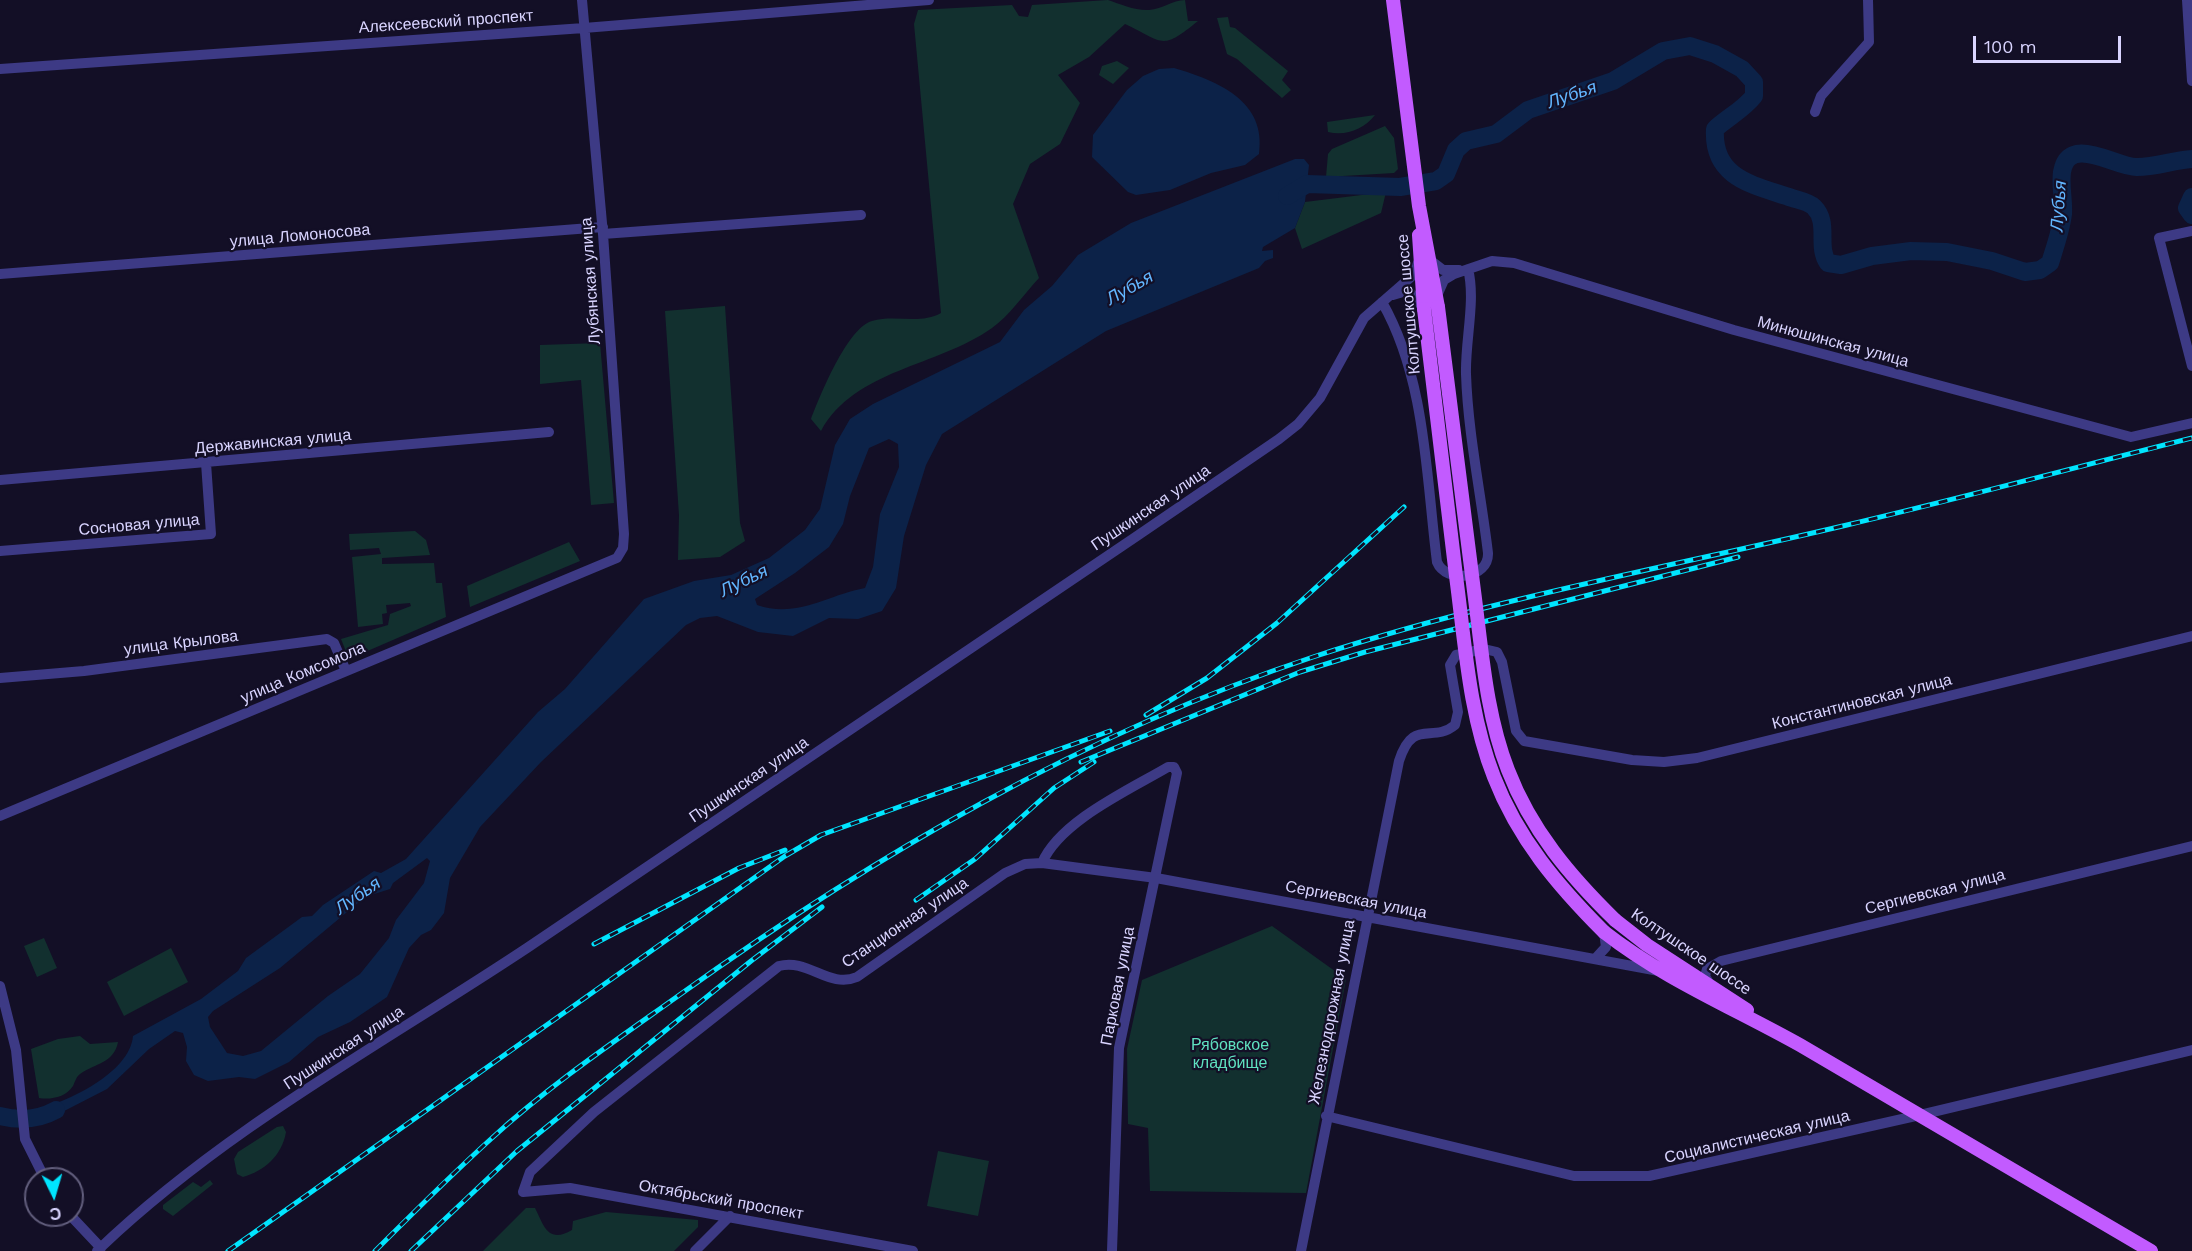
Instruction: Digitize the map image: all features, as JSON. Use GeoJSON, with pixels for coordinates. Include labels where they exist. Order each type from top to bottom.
{"type":"FeatureCollection","features":[{"type":"Feature","properties":{"kind":"main road","name":"Колтушское шоссе"},"geometry":{"type":"LineString","coordinates":[[1393,0],[1425,261],[1424,309],[1465,647],[1484,749],[1494,778],[1517,826],[1539,860],[1564,892],[1604,932],[1638,958],[1749,1020],[1773,1030],[2151,1251]]}},
{"type":"Feature","properties":{"kind":"main road","name":"Колтушское шоссе"},"geometry":{"type":"LineString","coordinates":[[1425,261],[1437,303],[1482,645],[1499,744],[1509,771],[1532,820],[1552,852],[1576,882],[1615,920],[1754,1014],[1773,1030]]}},
{"type":"Feature","properties":{"kind":"street","name":"Лубянская улица"},"geometry":{"type":"LineString","coordinates":[[582,0],[603,230],[624,534],[623,548],[617,558]]}},
{"type":"Feature","properties":{"kind":"street","name":"Алексеевский проспект"},"geometry":{"type":"LineString","coordinates":[[0,69],[584,28],[929,0]]}},
{"type":"Feature","properties":{"kind":"street"},"geometry":{"type":"LineString","coordinates":[[1815,112],[1821,96],[1870,47],[1868,0]]}},
{"type":"Feature","properties":{"kind":"street"},"geometry":{"type":"LineString","coordinates":[[2187,0],[2192,81]]}},
{"type":"Feature","properties":{"kind":"street","name":"улица Ломоносова"},"geometry":{"type":"LineString","coordinates":[[0,274],[603,230],[861,215]]}},
{"type":"Feature","properties":{"kind":"street"},"geometry":{"type":"LineString","coordinates":[[2192,231],[2159,238],[2192,366]]}},
{"type":"Feature","properties":{"kind":"street","name":"Минюшинская улица"},"geometry":{"type":"LineString","coordinates":[[1425,261],[1443,270],[1468,269]]}},
{"type":"Feature","properties":{"kind":"street","name":"Пушкинская улица"},"geometry":{"type":"LineString","coordinates":[[99,1250],[175,1182],[262,1120],[526,948],[1279,439],[1298,423],[1320,398],[1359,326],[1425,261]]}},
{"type":"Feature","properties":{"kind":"street","name":"Минюшинская улица"},"geometry":{"type":"LineString","coordinates":[[1437,303],[1444,280],[1492,261],[1514,263],[1734,330],[2131,437],[2192,423]]}},
{"type":"Feature","properties":{"kind":"street"},"geometry":{"type":"LineString","coordinates":[[1424,309],[1412,294],[1394,294],[1382,302],[1402,345],[1415,393],[1439,568],[1448,575],[1478,572],[1487,565],[1488,554],[1466,378],[1471,286],[1468,269]]}},
{"type":"Feature","properties":{"kind":"street","name":"Державинская улица"},"geometry":{"type":"LineString","coordinates":[[0,480],[549,432]]}},
{"type":"Feature","properties":{"kind":"street","name":"Сосновая улица"},"geometry":{"type":"LineString","coordinates":[[0,551],[211,534],[206,463]]}},
{"type":"Feature","properties":{"kind":"street","name":"улица Комсомола"},"geometry":{"type":"LineString","coordinates":[[0,816],[617,558]]}},
{"type":"Feature","properties":{"kind":"street","name":"Константиновская улица"},"geometry":{"type":"LineString","coordinates":[[1536,745],[1632,760],[1664,762],[1697,758],[2192,636]]}},
{"type":"Feature","properties":{"kind":"street","name":"улица Крылова"},"geometry":{"type":"LineString","coordinates":[[0,678],[84,671],[327,639],[334,644],[346,671]]}},
{"type":"Feature","properties":{"kind":"street","name":"Железнодорожная улица"},"geometry":{"type":"LineString","coordinates":[[1300,1251],[1366,916],[1404,747],[1414,736],[1450,729],[1457,718],[1451,673],[1452,659],[1464,652],[1492,650],[1501,657],[1516,731],[1524,741],[1536,745]]}},
{"type":"Feature","properties":{"kind":"street","name":"Парковая улица"},"geometry":{"type":"LineString","coordinates":[[1042,863],[1049,846],[1098,808],[1167,767],[1174,767],[1177,773],[1119,1048],[1112,1251]]}},
{"type":"Feature","properties":{"kind":"street","name":"Сергиевская улица"},"geometry":{"type":"LineString","coordinates":[[1711,987],[1707,982],[1707,969],[1721,961],[2192,846]]}},
{"type":"Feature","properties":{"kind":"street","name":"Сергиевская улица"},"geometry":{"type":"LineString","coordinates":[[1042,863],[1156,879],[1663,972]]}},
{"type":"Feature","properties":{"kind":"street","name":"Станционная улица"},"geometry":{"type":"LineString","coordinates":[[523,1192],[530,1172],[594,1112],[779,966],[789,963],[800,965],[838,981],[848,981],[857,977],[1005,873],[1025,864],[1042,863]]}},
{"type":"Feature","properties":{"kind":"street"},"geometry":{"type":"LineString","coordinates":[[1595,959],[1605,947],[1604,932]]}},
{"type":"Feature","properties":{"kind":"street"},"geometry":{"type":"LineString","coordinates":[[0,986],[16,1050],[23,1130],[31,1156],[38,1167]]}},
{"type":"Feature","properties":{"kind":"street","name":"Социалистическая улица"},"geometry":{"type":"LineString","coordinates":[[1326,1116],[1574,1176],[1649,1176],[1920,1115],[2192,1050]]}},
{"type":"Feature","properties":{"kind":"street","name":"Октябрьский проспект"},"geometry":{"type":"LineString","coordinates":[[523,1192],[570,1188],[730,1216],[876,1247],[914,1251]]}},
{"type":"Feature","properties":{"kind":"street"},"geometry":{"type":"LineString","coordinates":[[695,1251],[730,1216]]}},
{"type":"Feature","properties":{"kind":"street"},"geometry":{"type":"LineString","coordinates":[[80,1227],[99,1250]]}},
{"type":"Feature","properties":{"kind":"green space"},"geometry":{"type":"Polygon","coordinates":[[[1108,0],[1144,10],[1185,0],[1188,21],[1198,21],[1177,37],[1163,41],[1125,24],[1089,57],[1058,75],[1080,103],[1060,144],[1030,164],[1013,204],[1039,278],[992,328],[947,352],[876,381],[854,394],[836,410],[821,431],[811,419],[844,349],[863,326],[881,319],[916,319],[933,317],[941,313],[914,24],[918,10],[1012,5],[1019,16],[1028,17],[1032,5],[1108,0]]]}},
{"type":"Feature","properties":{"kind":"green space"},"geometry":{"type":"Polygon","coordinates":[[[1228,17],[1230,27],[1235,28],[1288,71],[1282,80],[1291,90],[1282,98],[1237,59],[1227,54],[1217,18],[1228,17]]]}},
{"type":"Feature","properties":{"kind":"green space"},"geometry":{"type":"Polygon","coordinates":[[[1117,61],[1129,68],[1113,84],[1099,75],[1102,66],[1117,61]]]}},
{"type":"Feature","properties":{"kind":"green space"},"geometry":{"type":"Polygon","coordinates":[[[1375,115],[1365,125],[1354,131],[1328,132],[1327,122],[1375,115]]]}},
{"type":"Feature","properties":{"kind":"green space"},"geometry":{"type":"Polygon","coordinates":[[[1385,126],[1394,138],[1398,169],[1394,173],[1326,177],[1328,154],[1332,149],[1385,126]]]}},
{"type":"Feature","properties":{"kind":"green space"},"geometry":{"type":"Polygon","coordinates":[[[1386,192],[1381,213],[1302,249],[1295,228],[1305,202],[1386,192]]]}},
{"type":"Feature","properties":{"kind":"green space"},"geometry":{"type":"Polygon","coordinates":[[[725,306],[740,523],[745,541],[720,557],[678,560],[679,515],[665,311],[725,306]]]}},
{"type":"Feature","properties":{"kind":"green space"},"geometry":{"type":"Polygon","coordinates":[[[600,343],[614,503],[591,505],[581,380],[540,384],[540,345],[600,343]]]}},
{"type":"Feature","properties":{"kind":"green space"},"geometry":{"type":"Polygon","coordinates":[[[415,531],[426,540],[430,555],[382,558],[382,564],[434,563],[436,583],[442,583],[446,617],[349,659],[341,639],[388,625],[390,614],[411,606],[410,603],[386,605],[387,613],[382,614],[383,624],[358,627],[352,557],[381,554],[379,548],[350,550],[349,534],[415,531]]]}},
{"type":"Feature","properties":{"kind":"green space"},"geometry":{"type":"Polygon","coordinates":[[[569,542],[580,561],[470,607],[467,586],[569,542]]]}},
{"type":"Feature","properties":{"kind":"green space","name":"Рябовское кладбище"},"geometry":{"type":"Polygon","coordinates":[[[1272,926],[1346,979],[1306,1193],[1150,1191],[1148,1128],[1128,1124],[1127,1049],[1142,980],[1272,926]]]}},
{"type":"Feature","properties":{"kind":"green space"},"geometry":{"type":"Polygon","coordinates":[[[44,938],[57,968],[37,977],[24,946],[44,938]]]}},
{"type":"Feature","properties":{"kind":"green space"},"geometry":{"type":"Polygon","coordinates":[[[171,948],[188,982],[124,1016],[107,982],[171,948]]]}},
{"type":"Feature","properties":{"kind":"green space"},"geometry":{"type":"Polygon","coordinates":[[[80,1036],[90,1044],[118,1042],[113,1054],[104,1062],[80,1074],[66,1093],[48,1099],[39,1098],[31,1049],[58,1039],[80,1036]]]}},
{"type":"Feature","properties":{"kind":"green space"},"geometry":{"type":"Polygon","coordinates":[[[283,1126],[286,1132],[284,1141],[271,1161],[251,1174],[243,1177],[237,1174],[234,1159],[238,1152],[277,1127],[283,1126]]]}},
{"type":"Feature","properties":{"kind":"green space"},"geometry":{"type":"Polygon","coordinates":[[[938,1151],[989,1161],[978,1216],[927,1206],[938,1151]]]}},
{"type":"Feature","properties":{"kind":"green space"},"geometry":{"type":"Polygon","coordinates":[[[210,1180],[213,1184],[173,1216],[163,1209],[163,1205],[193,1182],[201,1187],[210,1180]]]}},
{"type":"Feature","properties":{"kind":"green space"},"geometry":{"type":"Polygon","coordinates":[[[526,1208],[535,1208],[547,1230],[557,1235],[572,1230],[573,1221],[606,1212],[698,1220],[698,1227],[674,1251],[483,1251],[526,1208]]]}},
{"type":"Feature","properties":{"kind":"water"},"geometry":{"type":"Polygon","coordinates":[[[1174,68],[1207,79],[1222,87],[1247,107],[1255,120],[1259,136],[1259,154],[1245,165],[1211,173],[1170,190],[1136,195],[1128,192],[1092,157],[1093,135],[1127,90],[1143,76],[1159,69],[1174,68]]]}},
{"type":"Feature","properties":{"kind":"water"},"geometry":{"type":"Polygon","coordinates":[[[1295,159],[1304,159],[1309,165],[1305,202],[1295,228],[1263,247],[1262,251],[1273,250],[1273,258],[1265,261],[1259,268],[1106,331],[942,434],[926,465],[904,536],[896,588],[882,611],[858,619],[829,618],[793,636],[758,632],[717,616],[700,618],[686,625],[541,762],[480,827],[450,878],[444,913],[431,930],[421,935],[409,948],[387,997],[350,1022],[318,1037],[289,1062],[255,1079],[239,1077],[208,1081],[194,1075],[186,1061],[187,1047],[183,1033],[175,1031],[149,1049],[107,1089],[35,1126],[34,1110],[63,1101],[109,1074],[129,1050],[133,1036],[201,999],[238,971],[246,958],[302,917],[312,916],[323,905],[374,871],[381,873],[406,859],[538,712],[565,689],[644,599],[694,581],[731,575],[769,558],[805,530],[820,509],[835,445],[850,419],[873,404],[1000,342],[1024,310],[1052,286],[1078,255],[1131,223],[1295,159]],[[889,439],[869,448],[850,496],[843,524],[829,547],[755,599],[757,605],[772,609],[799,608],[865,588],[873,567],[880,514],[899,467],[898,444],[889,439]],[[427,858],[393,883],[390,889],[365,897],[280,968],[213,1011],[208,1017],[210,1027],[227,1053],[243,1056],[261,1051],[328,996],[360,974],[389,938],[396,920],[424,883],[430,861],[427,858]]]}},
{"type":"Feature","properties":{"kind":"waterway","name":"Лубья"},"geometry":{"type":"LineString","coordinates":[[1287,196],[1307,184],[1400,187],[1436,181],[1446,174],[1456,150],[1466,141],[1496,134],[1528,110],[1613,81],[1663,51],[1690,46],[1715,54],[1742,69],[1754,82],[1754,96],[1715,129],[1716,146],[1720,159],[1728,169],[1750,184],[1806,202],[1814,207],[1821,220],[1823,249],[1828,263],[1841,265],[1872,256],[1911,251],[1947,252],[1992,261],[2025,272],[2040,270],[2050,263],[2058,239],[2063,214],[2062,172],[2066,161],[2074,155],[2095,155],[2137,167],[2192,159]]}},
{"type":"Feature","properties":{"kind":"waterway","name":"Лубья"},"geometry":{"type":"LineString","coordinates":[[2192,197],[2187,208],[2192,215]]}},
{"type":"Feature","properties":{"kind":"waterway","name":"Лубья"},"geometry":{"type":"LineString","coordinates":[[0,1116],[29,1119],[56,1110]]}},
{"type":"Feature","properties":{"kind":"railway"},"geometry":{"type":"LineString","coordinates":[[375,1251],[462,1166],[537,1100],[752,944],[904,847],[983,802],[1145,722],[1313,657],[1445,618],[1579,585],[1890,515],[2192,438]]}},
{"type":"Feature","properties":{"kind":"railway"},"geometry":{"type":"LineString","coordinates":[[1146,715],[1207,678],[1277,623],[1404,507]]}},
{"type":"Feature","properties":{"kind":"railway"},"geometry":{"type":"LineString","coordinates":[[1081,762],[1300,672],[1365,652],[1738,557]]}},
{"type":"Feature","properties":{"kind":"railway"},"geometry":{"type":"LineString","coordinates":[[228,1251],[785,856],[821,835],[1110,731]]}},
{"type":"Feature","properties":{"kind":"railway"},"geometry":{"type":"LineString","coordinates":[[916,900],[975,859],[1054,788],[1094,762]]}},
{"type":"Feature","properties":{"kind":"railway"},"geometry":{"type":"LineString","coordinates":[[594,944],[739,868],[785,850]]}},
{"type":"Feature","properties":{"kind":"railway"},"geometry":{"type":"LineString","coordinates":[[411,1251],[517,1151],[751,961],[822,907]]}}]}
